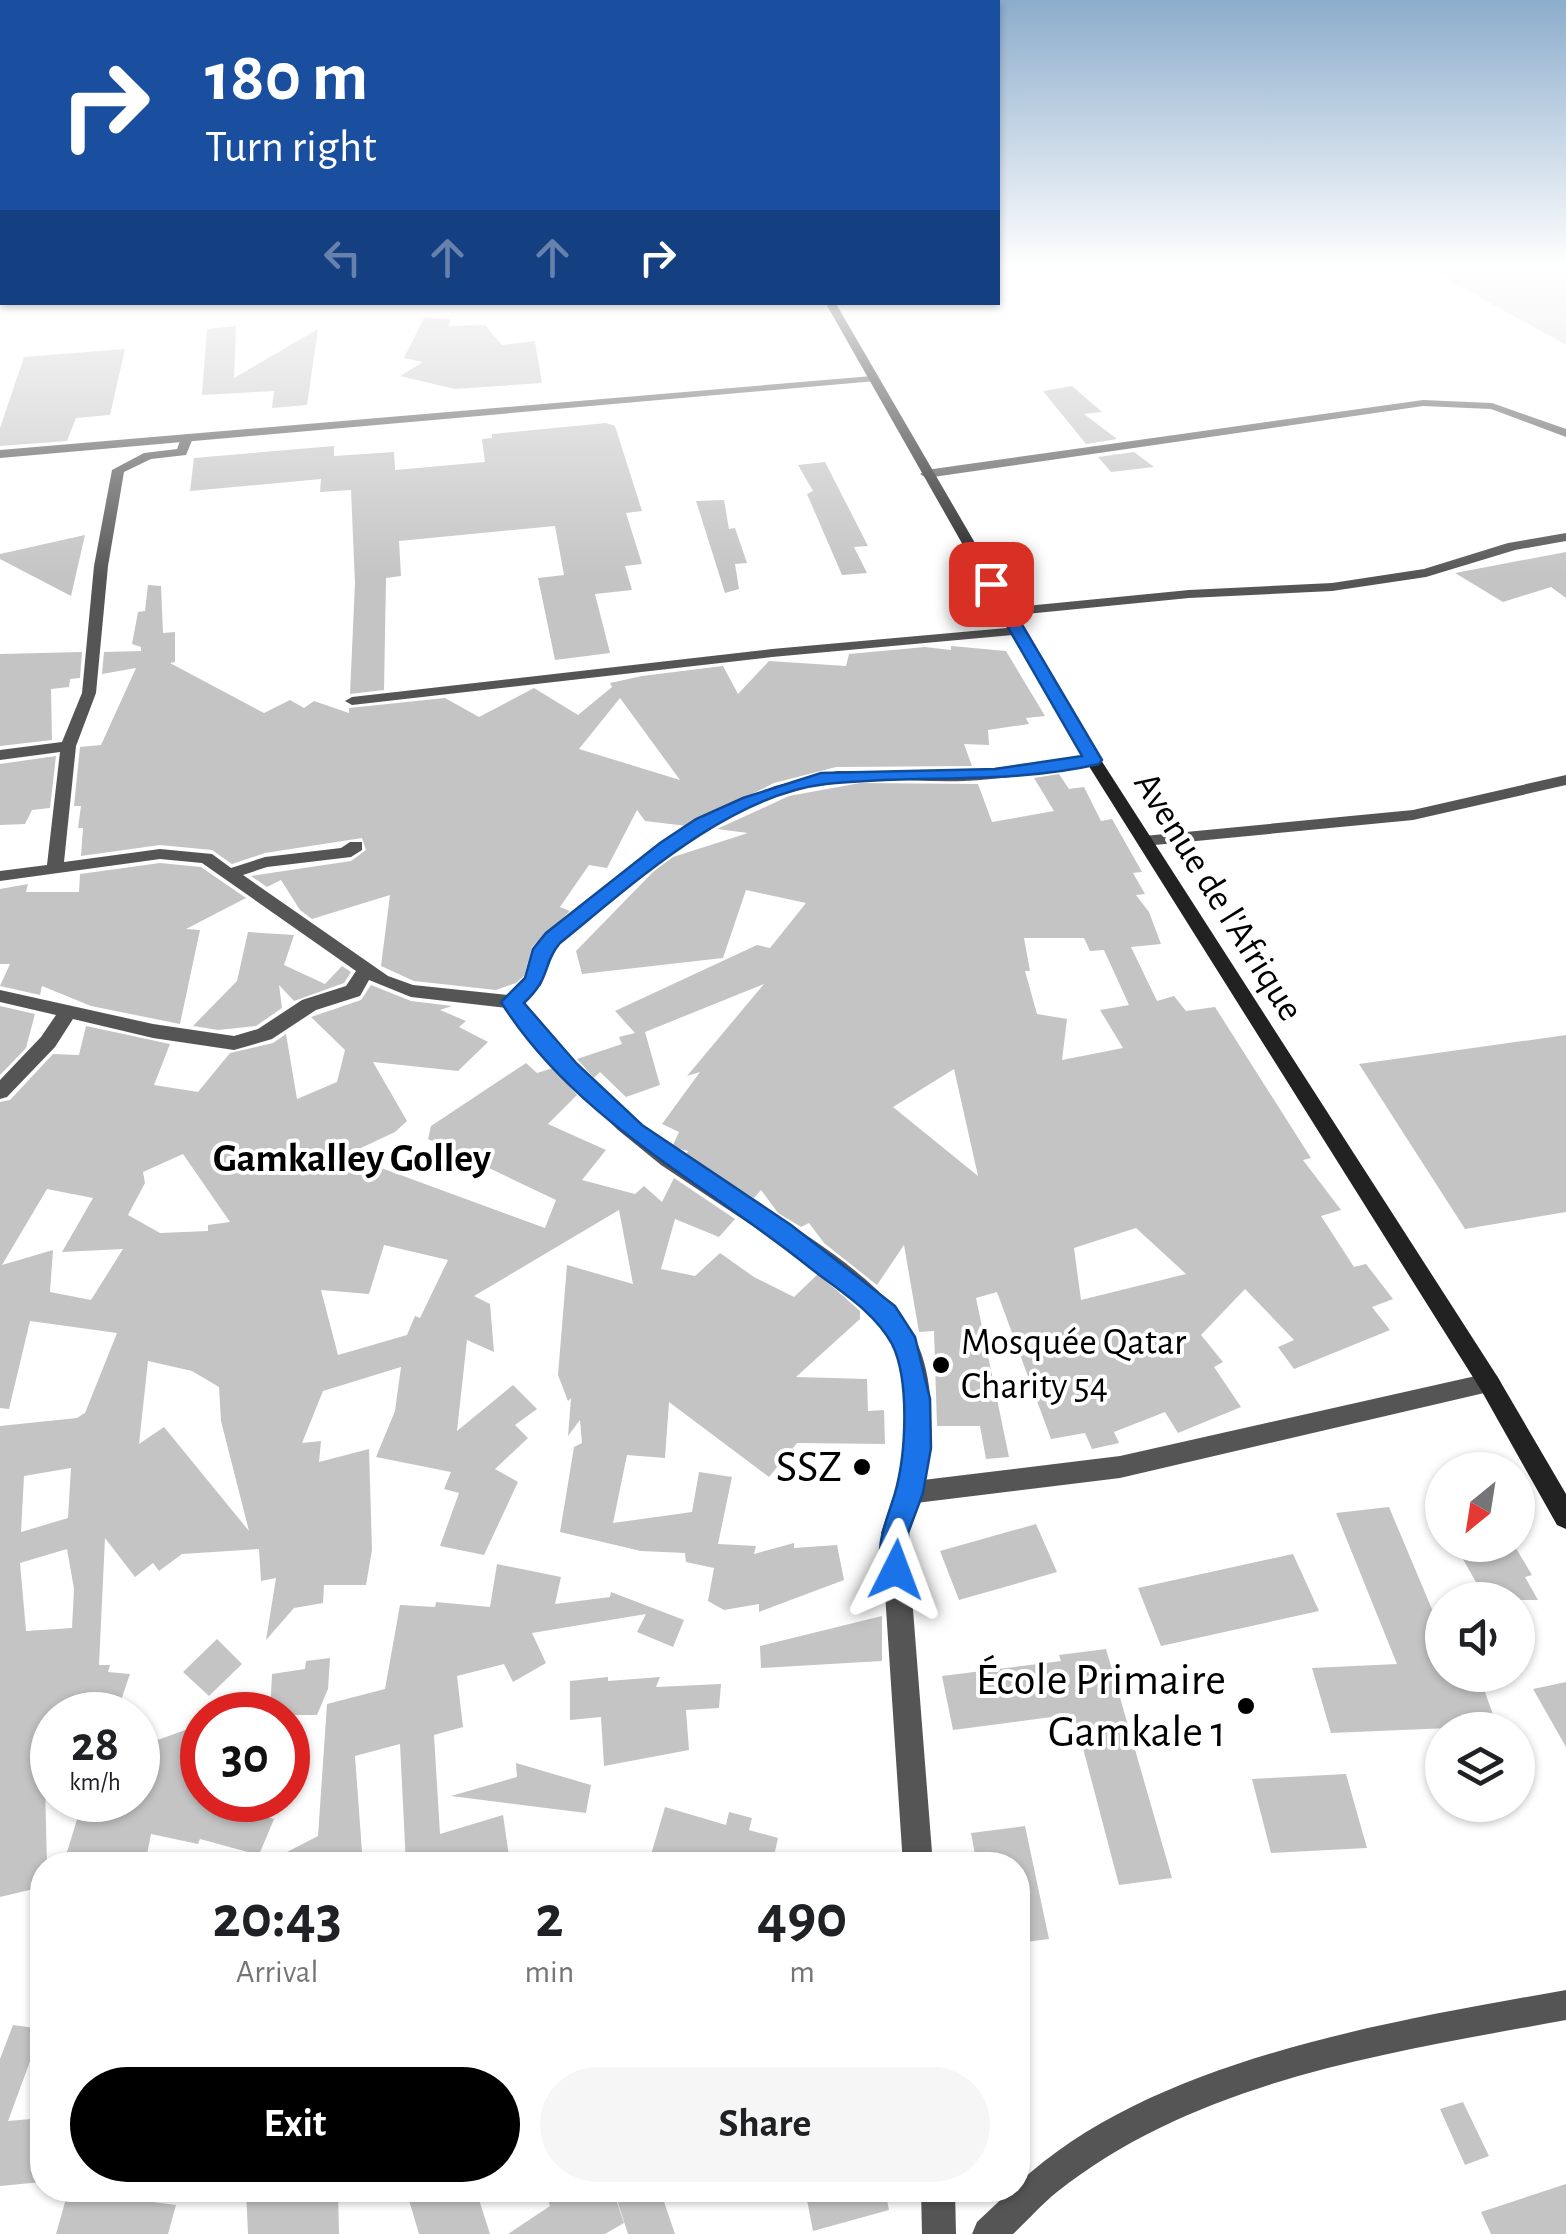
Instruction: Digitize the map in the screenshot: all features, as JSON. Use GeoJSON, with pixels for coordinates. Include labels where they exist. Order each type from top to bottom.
{"type":"FeatureCollection","features":[{"type":"Feature","properties":{"kind":"main road","name":"Avenue de l'Afrique"},"geometry":{"type":"LineString","coordinates":[[867,370],[1093,760],[1489,1384],[1566,1518]]}},
{"type":"Feature","properties":{"kind":"street"},"geometry":{"type":"LineString","coordinates":[[0,454],[872,379]]}},
{"type":"Feature","properties":{"kind":"street"},"geometry":{"type":"LineString","coordinates":[[926,474],[1423,403],[1492,406],[1566,433]]}},
{"type":"Feature","properties":{"kind":"street"},"geometry":{"type":"LineString","coordinates":[[54,869],[68,746],[89,693],[116,474],[122,466],[148,456],[182,452],[188,438]]}},
{"type":"Feature","properties":{"kind":"street"},"geometry":{"type":"LineString","coordinates":[[1007,612],[1189,594],[1332,587],[1426,573],[1514,546],[1566,537]]}},
{"type":"Feature","properties":{"kind":"street"},"geometry":{"type":"LineString","coordinates":[[352,700],[772,653],[1018,631]]}},
{"type":"Feature","properties":{"kind":"street"},"geometry":{"type":"LineString","coordinates":[[0,755],[68,746]]}},
{"type":"Feature","properties":{"kind":"street"},"geometry":{"type":"LineString","coordinates":[[512,1002],[535,981],[544,949],[553,938],[667,847],[703,823],[750,802],[821,779],[995,774],[1093,760]]}},
{"type":"Feature","properties":{"kind":"street"},"geometry":{"type":"LineString","coordinates":[[1144,841],[1412,816],[1566,780]]}},
{"type":"Feature","properties":{"kind":"street"},"geometry":{"type":"LineString","coordinates":[[230,874],[266,862],[345,853],[356,846]]}},
{"type":"Feature","properties":{"kind":"street"},"geometry":{"type":"LineString","coordinates":[[0,876],[182,853],[206,858],[366,969],[411,991],[512,1002],[569,1070],[634,1132],[782,1232],[886,1314],[906,1345],[916,1399],[918,1448],[909,1493],[894,1533],[917,1852]]}},
{"type":"Feature","properties":{"kind":"street"},"geometry":{"type":"LineString","coordinates":[[0,996],[234,1043],[265,1034],[309,1005],[353,990],[366,969]]}},
{"type":"Feature","properties":{"kind":"street"},"geometry":{"type":"LineString","coordinates":[[0,1092],[48,1042],[68,1012]]}},
{"type":"Feature","properties":{"kind":"street"},"geometry":{"type":"LineString","coordinates":[[909,1493],[1120,1467],[1489,1384]]}},
{"type":"Feature","properties":{"kind":"street"},"geometry":{"type":"LineString","coordinates":[[1030,2189],[1081,2152],[1203,2094],[1340,2046],[1566,2004]]}},
{"type":"Feature","properties":{"kind":"street"},"geometry":{"type":"LineString","coordinates":[[938,2202],[939,2234]]}},
{"type":"Feature","properties":{"kind":"street"},"geometry":{"type":"LineString","coordinates":[[989,2234],[1017,2202]]}},
{"type":"Feature","properties":{"kind":"building"},"geometry":{"type":"Polygon","coordinates":[[[20,370],[120,370],[110,415],[76,418],[67,441],[0,446],[0,428],[20,370]]]}},
{"type":"Feature","properties":{"kind":"building"},"geometry":{"type":"Polygon","coordinates":[[[204,370],[234,370],[234,378],[247,370],[312,370],[307,405],[272,408],[274,391],[202,395],[204,370]]]}},
{"type":"Feature","properties":{"kind":"building"},"geometry":{"type":"Polygon","coordinates":[[[409,370],[540,370],[542,383],[455,389],[400,376],[409,370]]]}},
{"type":"Feature","properties":{"kind":"building"},"geometry":{"type":"Polygon","coordinates":[[[1072,386],[1102,412],[1084,414],[1117,439],[1086,444],[1043,391],[1072,386]]]}},
{"type":"Feature","properties":{"kind":"building"},"geometry":{"type":"Polygon","coordinates":[[[606,423],[615,426],[642,511],[626,513],[642,564],[625,566],[632,590],[595,594],[610,653],[555,660],[538,578],[564,575],[555,526],[399,541],[401,576],[386,578],[384,690],[350,694],[355,583],[351,490],[320,492],[321,479],[190,491],[194,458],[334,446],[334,456],[394,452],[395,470],[485,462],[482,439],[492,438],[492,434],[606,423]]]}},
{"type":"Feature","properties":{"kind":"building"},"geometry":{"type":"Polygon","coordinates":[[[1134,452],[1154,467],[1111,472],[1098,457],[1134,452]]]}},
{"type":"Feature","properties":{"kind":"building"},"geometry":{"type":"Polygon","coordinates":[[[825,462],[868,546],[854,547],[867,573],[842,575],[807,494],[813,491],[798,465],[825,462]]]}},
{"type":"Feature","properties":{"kind":"building"},"geometry":{"type":"Polygon","coordinates":[[[724,500],[729,529],[735,528],[747,563],[735,564],[739,589],[725,593],[696,501],[724,500]]]}},
{"type":"Feature","properties":{"kind":"building"},"geometry":{"type":"Polygon","coordinates":[[[85,535],[71,596],[0,559],[0,554],[85,535]]]}},
{"type":"Feature","properties":{"kind":"building"},"geometry":{"type":"Polygon","coordinates":[[[1566,552],[1566,598],[1551,587],[1503,602],[1455,573],[1566,552]]]}},
{"type":"Feature","properties":{"kind":"building"},"geometry":{"type":"Polygon","coordinates":[[[148,585],[161,586],[163,633],[175,632],[175,662],[170,663],[264,713],[290,700],[304,708],[314,701],[349,713],[349,708],[445,698],[479,717],[534,688],[578,715],[612,687],[610,683],[642,676],[723,666],[738,694],[769,661],[846,666],[849,654],[925,647],[951,650],[951,646],[1006,651],[1045,716],[1026,718],[1029,724],[988,730],[989,745],[964,744],[972,766],[836,767],[774,783],[687,826],[645,821],[637,810],[607,868],[589,865],[560,907],[570,911],[532,947],[524,976],[516,983],[496,990],[414,981],[381,966],[390,895],[312,919],[300,910],[281,880],[267,887],[251,876],[351,861],[366,850],[362,838],[265,853],[232,864],[212,850],[160,845],[81,856],[81,806],[74,806],[80,747],[101,745],[136,668],[102,674],[104,652],[141,651],[141,647],[132,644],[138,612],[145,611],[148,585]],[[620,698],[579,749],[680,780],[620,698]]]}},
{"type":"Feature","properties":{"kind":"building"},"geometry":{"type":"Polygon","coordinates":[[[82,652],[80,678],[70,679],[69,687],[51,689],[52,740],[0,746],[0,654],[82,652]]]}},
{"type":"Feature","properties":{"kind":"building"},"geometry":{"type":"Polygon","coordinates":[[[56,756],[50,808],[32,810],[25,824],[0,825],[0,764],[56,756]]]}},
{"type":"Feature","properties":{"kind":"building"},"geometry":{"type":"Polygon","coordinates":[[[1059,774],[1069,789],[1084,787],[1101,821],[1112,819],[1142,872],[1133,873],[1145,894],[1136,895],[1149,912],[1161,944],[1131,947],[1157,1001],[1174,996],[1186,1011],[1215,1007],[1311,1158],[1303,1160],[1341,1210],[1321,1216],[1354,1267],[1366,1264],[1393,1299],[1372,1307],[1390,1330],[1294,1369],[1278,1347],[1294,1340],[1245,1289],[1201,1335],[1223,1362],[1214,1367],[1241,1407],[1178,1433],[1165,1412],[1114,1432],[1119,1443],[1092,1449],[1085,1433],[1051,1439],[997,1292],[976,1298],[1009,1457],[986,1459],[980,1426],[937,1426],[934,1331],[919,1332],[904,1245],[877,1285],[824,1243],[809,1223],[801,1227],[778,1213],[761,1190],[754,1198],[686,1156],[688,1151],[672,1147],[679,1132],[662,1124],[700,1072],[687,1076],[764,984],[645,1032],[660,1085],[626,1097],[600,1072],[594,1078],[577,1059],[622,1044],[619,1037],[635,1033],[615,1011],[757,945],[770,948],[806,903],[746,890],[723,958],[582,974],[576,951],[653,872],[673,857],[748,833],[717,829],[789,796],[860,783],[978,784],[992,822],[1054,811],[1034,778],[1059,774]],[[1024,938],[1030,971],[1025,971],[1037,1014],[1067,1019],[1062,1060],[1123,1048],[1100,1010],[1129,1005],[1104,950],[1090,951],[1084,938],[1024,938]],[[954,1069],[893,1107],[978,1176],[954,1069]],[[1136,1228],[1074,1248],[1081,1300],[1186,1274],[1136,1228]]]}},
{"type":"Feature","properties":{"kind":"building"},"geometry":{"type":"Polygon","coordinates":[[[160,863],[201,867],[246,898],[186,929],[200,930],[180,1024],[91,1006],[42,986],[40,995],[0,986],[10,964],[0,964],[0,889],[28,884],[26,892],[79,892],[80,874],[160,863]]]}},
{"type":"Feature","properties":{"kind":"building"},"geometry":{"type":"Polygon","coordinates":[[[248,932],[294,935],[284,965],[325,984],[342,966],[351,972],[344,983],[294,1001],[279,985],[282,1008],[256,1026],[218,1030],[193,1026],[237,981],[248,932]]]}},
{"type":"Feature","properties":{"kind":"building"},"geometry":{"type":"Polygon","coordinates":[[[371,985],[411,1001],[452,1006],[440,1010],[466,1021],[459,1027],[488,1042],[458,1071],[373,1062],[407,1121],[395,1132],[346,1155],[545,1228],[556,1200],[428,1139],[431,1126],[526,1063],[537,1073],[553,1068],[577,1095],[548,1124],[606,1150],[582,1180],[635,1194],[644,1186],[662,1202],[674,1178],[735,1219],[719,1237],[675,1219],[661,1269],[695,1276],[720,1253],[754,1277],[794,1297],[818,1274],[860,1311],[860,1319],[796,1377],[867,1379],[868,1411],[884,1410],[885,1444],[797,1443],[769,1477],[669,1402],[665,1458],[627,1455],[613,1523],[692,1512],[699,1472],[732,1477],[718,1544],[756,1546],[754,1554],[794,1543],[794,1548],[837,1545],[844,1580],[759,1612],[759,1604],[724,1610],[708,1601],[714,1568],[686,1562],[685,1553],[641,1551],[560,1532],[574,1447],[582,1443],[580,1420],[568,1436],[571,1398],[568,1401],[558,1375],[567,1265],[633,1284],[619,1210],[474,1296],[490,1304],[494,1352],[467,1340],[457,1431],[513,1385],[537,1409],[515,1425],[528,1438],[495,1469],[518,1482],[484,1555],[440,1546],[459,1493],[444,1489],[451,1472],[376,1457],[395,1411],[401,1367],[323,1391],[302,1443],[321,1441],[319,1462],[369,1449],[372,1550],[366,1585],[324,1585],[323,1603],[294,1608],[266,1640],[276,1578],[261,1581],[259,1549],[182,1554],[159,1571],[153,1563],[135,1577],[105,1538],[99,1665],[110,1665],[108,1672],[130,1674],[124,1692],[30,1692],[30,1822],[46,1822],[47,1852],[30,1852],[30,1890],[0,1897],[0,1426],[77,1418],[85,1413],[117,1333],[30,1321],[9,1409],[0,1408],[0,1102],[10,1100],[53,1054],[79,1055],[86,1026],[170,1044],[154,1085],[198,1092],[230,1053],[273,1043],[286,1034],[297,1099],[337,1082],[345,1050],[311,1017],[361,1000],[371,985]],[[183,1154],[143,1172],[145,1183],[128,1215],[160,1233],[208,1231],[208,1225],[230,1222],[183,1154]],[[47,1189],[2,1265],[53,1250],[50,1292],[91,1300],[123,1249],[62,1252],[93,1198],[47,1189]],[[384,1245],[369,1294],[321,1290],[338,1355],[407,1335],[415,1316],[420,1318],[448,1260],[384,1245]],[[148,1361],[139,1444],[164,1427],[249,1531],[221,1421],[219,1387],[192,1371],[148,1361]],[[71,1468],[24,1476],[21,1532],[68,1518],[71,1468]],[[67,1549],[20,1563],[26,1631],[72,1628],[74,1589],[67,1549]]]}},
{"type":"Feature","properties":{"kind":"building"},"geometry":{"type":"Polygon","coordinates":[[[0,1006],[35,1014],[26,1048],[0,1075],[0,1006]]]}},
{"type":"Feature","properties":{"kind":"building"},"geometry":{"type":"Polygon","coordinates":[[[1566,1035],[1566,1212],[1465,1229],[1359,1064],[1566,1035]]]}},
{"type":"Feature","properties":{"kind":"building"},"geometry":{"type":"Polygon","coordinates":[[[1389,1507],[1425,1593],[1425,1692],[1485,1692],[1492,1712],[1425,1712],[1425,1729],[1331,1733],[1312,1668],[1397,1664],[1336,1513],[1389,1507]]]}},
{"type":"Feature","properties":{"kind":"building"},"geometry":{"type":"Polygon","coordinates":[[[1036,1524],[1057,1572],[959,1600],[940,1551],[1036,1524]]]}},
{"type":"Feature","properties":{"kind":"building"},"geometry":{"type":"Polygon","coordinates":[[[1293,1554],[1319,1611],[1161,1646],[1138,1588],[1293,1554]]]}},
{"type":"Feature","properties":{"kind":"building"},"geometry":{"type":"Polygon","coordinates":[[[1465,1562],[1524,1562],[1532,1575],[1525,1577],[1528,1582],[1476,1582],[1465,1562]]]}},
{"type":"Feature","properties":{"kind":"building"},"geometry":{"type":"Polygon","coordinates":[[[497,1564],[561,1577],[555,1604],[610,1597],[611,1592],[684,1620],[673,1647],[637,1632],[646,1614],[532,1633],[546,1663],[513,1682],[504,1664],[457,1676],[463,1727],[434,1735],[440,1834],[503,1815],[508,1852],[405,1852],[400,1744],[355,1756],[362,1852],[287,1852],[318,1836],[327,1704],[385,1689],[400,1605],[435,1607],[436,1602],[490,1607],[497,1564]]]}},
{"type":"Feature","properties":{"kind":"building"},"geometry":{"type":"Polygon","coordinates":[[[882,1616],[882,1661],[761,1668],[760,1646],[882,1616]]]}},
{"type":"Feature","properties":{"kind":"building"},"geometry":{"type":"Polygon","coordinates":[[[217,1639],[242,1664],[213,1692],[205,1692],[183,1672],[217,1639]]]}},
{"type":"Feature","properties":{"kind":"building"},"geometry":{"type":"Polygon","coordinates":[[[1106,1649],[1172,1878],[1119,1885],[1074,1714],[953,1730],[942,1676],[1061,1661],[1059,1655],[1106,1649]]]}},
{"type":"Feature","properties":{"kind":"building"},"geometry":{"type":"Polygon","coordinates":[[[330,1658],[328,1689],[317,1715],[310,1715],[310,1692],[271,1692],[272,1674],[305,1669],[306,1661],[330,1658]]]}},
{"type":"Feature","properties":{"kind":"building"},"geometry":{"type":"Polygon","coordinates":[[[608,1677],[608,1681],[660,1677],[656,1687],[721,1684],[719,1708],[686,1710],[689,1750],[604,1766],[601,1717],[570,1720],[570,1681],[608,1677]]]}},
{"type":"Feature","properties":{"kind":"building"},"geometry":{"type":"Polygon","coordinates":[[[1566,1682],[1566,1747],[1535,1692],[1535,1689],[1566,1682]]]}},
{"type":"Feature","properties":{"kind":"building"},"geometry":{"type":"Polygon","coordinates":[[[180,1732],[180,1822],[273,1822],[260,1852],[200,1839],[198,1844],[151,1834],[148,1852],[67,1852],[76,1822],[160,1822],[160,1739],[180,1732]]]}},
{"type":"Feature","properties":{"kind":"building"},"geometry":{"type":"Polygon","coordinates":[[[516,1763],[591,1785],[586,1813],[451,1796],[517,1777],[516,1763]]]}},
{"type":"Feature","properties":{"kind":"building"},"geometry":{"type":"Polygon","coordinates":[[[1346,1774],[1367,1848],[1271,1853],[1252,1779],[1346,1774]]]}},
{"type":"Feature","properties":{"kind":"building"},"geometry":{"type":"Polygon","coordinates":[[[665,1807],[726,1825],[729,1812],[752,1818],[749,1830],[778,1838],[775,1852],[652,1852],[665,1807]]]}},
{"type":"Feature","properties":{"kind":"building"},"geometry":{"type":"Polygon","coordinates":[[[1025,1826],[1049,1939],[1030,1941],[1030,1852],[975,1852],[971,1833],[1025,1826]]]}},
{"type":"Feature","properties":{"kind":"building"},"geometry":{"type":"Polygon","coordinates":[[[13,2025],[30,2027],[30,2061],[8,2121],[30,2119],[30,2183],[0,2186],[0,2059],[13,2025]]]}},
{"type":"Feature","properties":{"kind":"building"},"geometry":{"type":"Polygon","coordinates":[[[1463,2102],[1489,2156],[1465,2165],[1440,2109],[1463,2102]]]}},
{"type":"Feature","properties":{"kind":"building"},"geometry":{"type":"Polygon","coordinates":[[[1566,2184],[1566,2234],[1491,2234],[1481,2212],[1566,2184]]]}},
{"type":"Feature","properties":{"kind":"building"},"geometry":{"type":"Polygon","coordinates":[[[65,2202],[176,2205],[168,2234],[56,2234],[65,2202]]]}},
{"type":"Feature","properties":{"kind":"building"},"geometry":{"type":"Polygon","coordinates":[[[247,2202],[338,2202],[339,2234],[248,2234],[247,2202]]]}},
{"type":"Feature","properties":{"kind":"building"},"geometry":{"type":"Polygon","coordinates":[[[410,2202],[480,2202],[490,2234],[419,2234],[410,2202]]]}},
{"type":"Feature","properties":{"kind":"building"},"geometry":{"type":"Polygon","coordinates":[[[549,2202],[617,2202],[624,2223],[605,2234],[508,2234],[550,2206],[549,2202]]]}},
{"type":"Feature","properties":{"kind":"building"},"geometry":{"type":"Polygon","coordinates":[[[664,2202],[675,2234],[628,2234],[618,2203],[664,2202]]]}},
{"type":"Feature","properties":{"kind":"building"},"geometry":{"type":"Polygon","coordinates":[[[807,2202],[887,2202],[889,2210],[813,2231],[807,2202]]]}},
{"type":"Feature","properties":{"kind":"place","name":"Mosquée Qatar Charity 54"},"geometry":{"type":"Point","coordinates":[941,1365]}},
{"type":"Feature","properties":{"kind":"place","name":"SSZ"},"geometry":{"type":"Point","coordinates":[862,1467]}},
{"type":"Feature","properties":{"kind":"place","name":"École Primaire Gamkale 1"},"geometry":{"type":"Point","coordinates":[1246,1706]}},
{"type":"Feature","properties":{"kind":"district","name":"Gamkalley Golley"},"geometry":{"type":"Point","coordinates":[352,1159]}},
{"type":"Feature","properties":{"kind":"route"},"geometry":{"type":"LineString","coordinates":[[896,1570],[894,1533],[909,1493],[918,1448],[911,1364],[906,1345],[886,1314],[782,1232],[667,1158],[634,1132],[569,1070],[512,1002],[535,981],[546,944],[553,938],[667,847],[703,823],[750,802],[821,779],[995,774],[1093,760],[991,584]]}}]}
